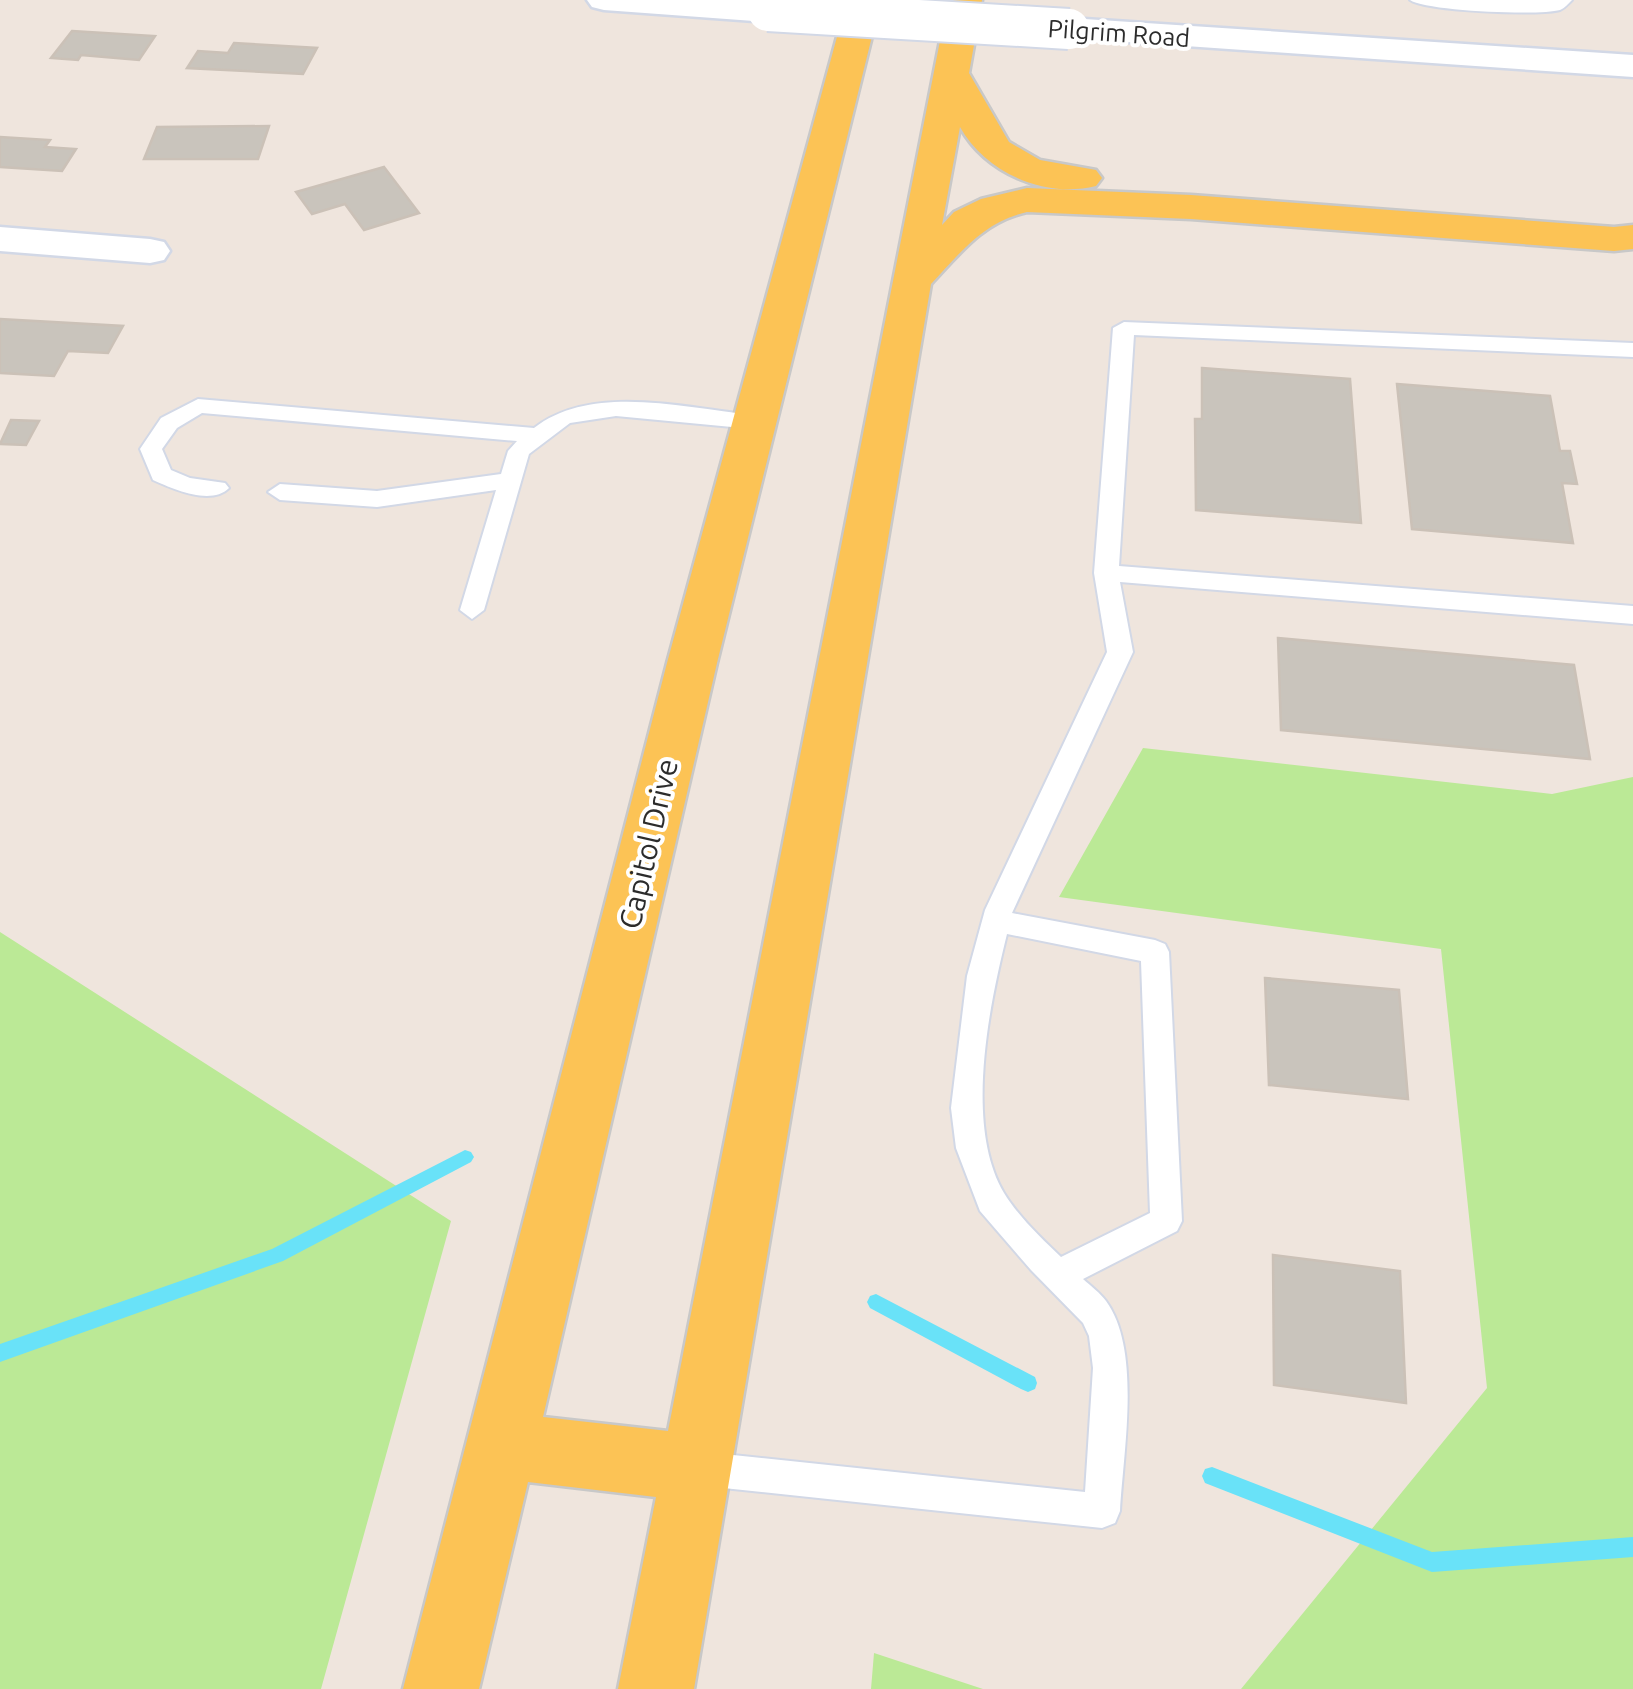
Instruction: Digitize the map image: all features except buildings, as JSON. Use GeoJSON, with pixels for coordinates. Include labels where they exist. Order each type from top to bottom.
{"type":"FeatureCollection","features":[{"type":"Feature","properties":{"kind":"main road","name":"Pilgrim Road"},"geometry":{"type":"LineString","coordinates":[[604,0],[1633,66]]}},
{"type":"Feature","properties":{"kind":"main road","name":"Capitol Drive"},"geometry":{"type":"LineString","coordinates":[[441,1689],[753,422],[864,0]]}},
{"type":"Feature","properties":{"kind":"main road"},"geometry":{"type":"LineString","coordinates":[[656,1689],[910,281],[965,0]]}},
{"type":"Feature","properties":{"kind":"main road"},"geometry":{"type":"LineString","coordinates":[[950,71],[986,144],[1007,162],[1030,170],[1136,183],[1564,215],[1612,217],[1633,212]]}},
{"type":"Feature","properties":{"kind":"main road"},"geometry":{"type":"LineString","coordinates":[[910,281],[968,221],[995,207],[1026,200],[1191,207],[1614,239],[1633,237]]}},
{"type":"Feature","properties":{"kind":"main road"},"geometry":{"type":"LineString","coordinates":[[0,239],[150,250]]}},
{"type":"Feature","properties":{"kind":"main road"},"geometry":{"type":"LineString","coordinates":[[501,1445],[695,1468]]}},
{"type":"Feature","properties":{"kind":"lane"},"geometry":{"type":"LineString","coordinates":[[1419,0],[1458,5],[1545,6],[1563,0]]}},
{"type":"Feature","properties":{"kind":"lane"},"geometry":{"type":"LineString","coordinates":[[695,1468],[1102,1510],[1110,1368],[1106,1336],[1096,1312],[991,1200],[972,1148],[966,1108],[982,976],[996,921],[1120,652],[1106,574],[1124,328],[1633,350]]}},
{"type":"Feature","properties":{"kind":"lane"},"geometry":{"type":"LineString","coordinates":[[217,488],[186,485],[161,475],[151,450],[169,423],[198,406],[538,436]]}},
{"type":"Feature","properties":{"kind":"lane"},"geometry":{"type":"LineString","coordinates":[[472,610],[519,451],[563,417],[616,409],[753,422]]}},
{"type":"Feature","properties":{"kind":"lane"},"geometry":{"type":"LineString","coordinates":[[280,492],[377,498],[511,480]]}},
{"type":"Feature","properties":{"kind":"lane"},"geometry":{"type":"LineString","coordinates":[[1106,574],[1633,615]]}},
{"type":"Feature","properties":{"kind":"lane"},"geometry":{"type":"LineString","coordinates":[[996,921],[1155,952],[1166,1221],[1058,1274]]}},
{"type":"Feature","properties":{"kind":"green space"},"geometry":{"type":"Polygon","coordinates":[[[1143,748],[1552,794],[1633,777],[1633,1689],[1241,1689],[1487,1388],[1441,949],[1059,897],[1143,748]]]}},
{"type":"Feature","properties":{"kind":"green space"},"geometry":{"type":"Polygon","coordinates":[[[0,932],[451,1221],[321,1689],[0,1689],[0,932]]]}},
{"type":"Feature","properties":{"kind":"green space"},"geometry":{"type":"Polygon","coordinates":[[[874,1653],[983,1689],[871,1689],[874,1653]]]}},
{"type":"Feature","properties":{"kind":"waterway"},"geometry":{"type":"LineString","coordinates":[[0,1353],[277,1255],[465,1157]]}},
{"type":"Feature","properties":{"kind":"waterway"},"geometry":{"type":"LineString","coordinates":[[876,1302],[1028,1383]]}},
{"type":"Feature","properties":{"kind":"waterway"},"geometry":{"type":"LineString","coordinates":[[1212,1476],[1432,1562],[1633,1547]]}}]}
